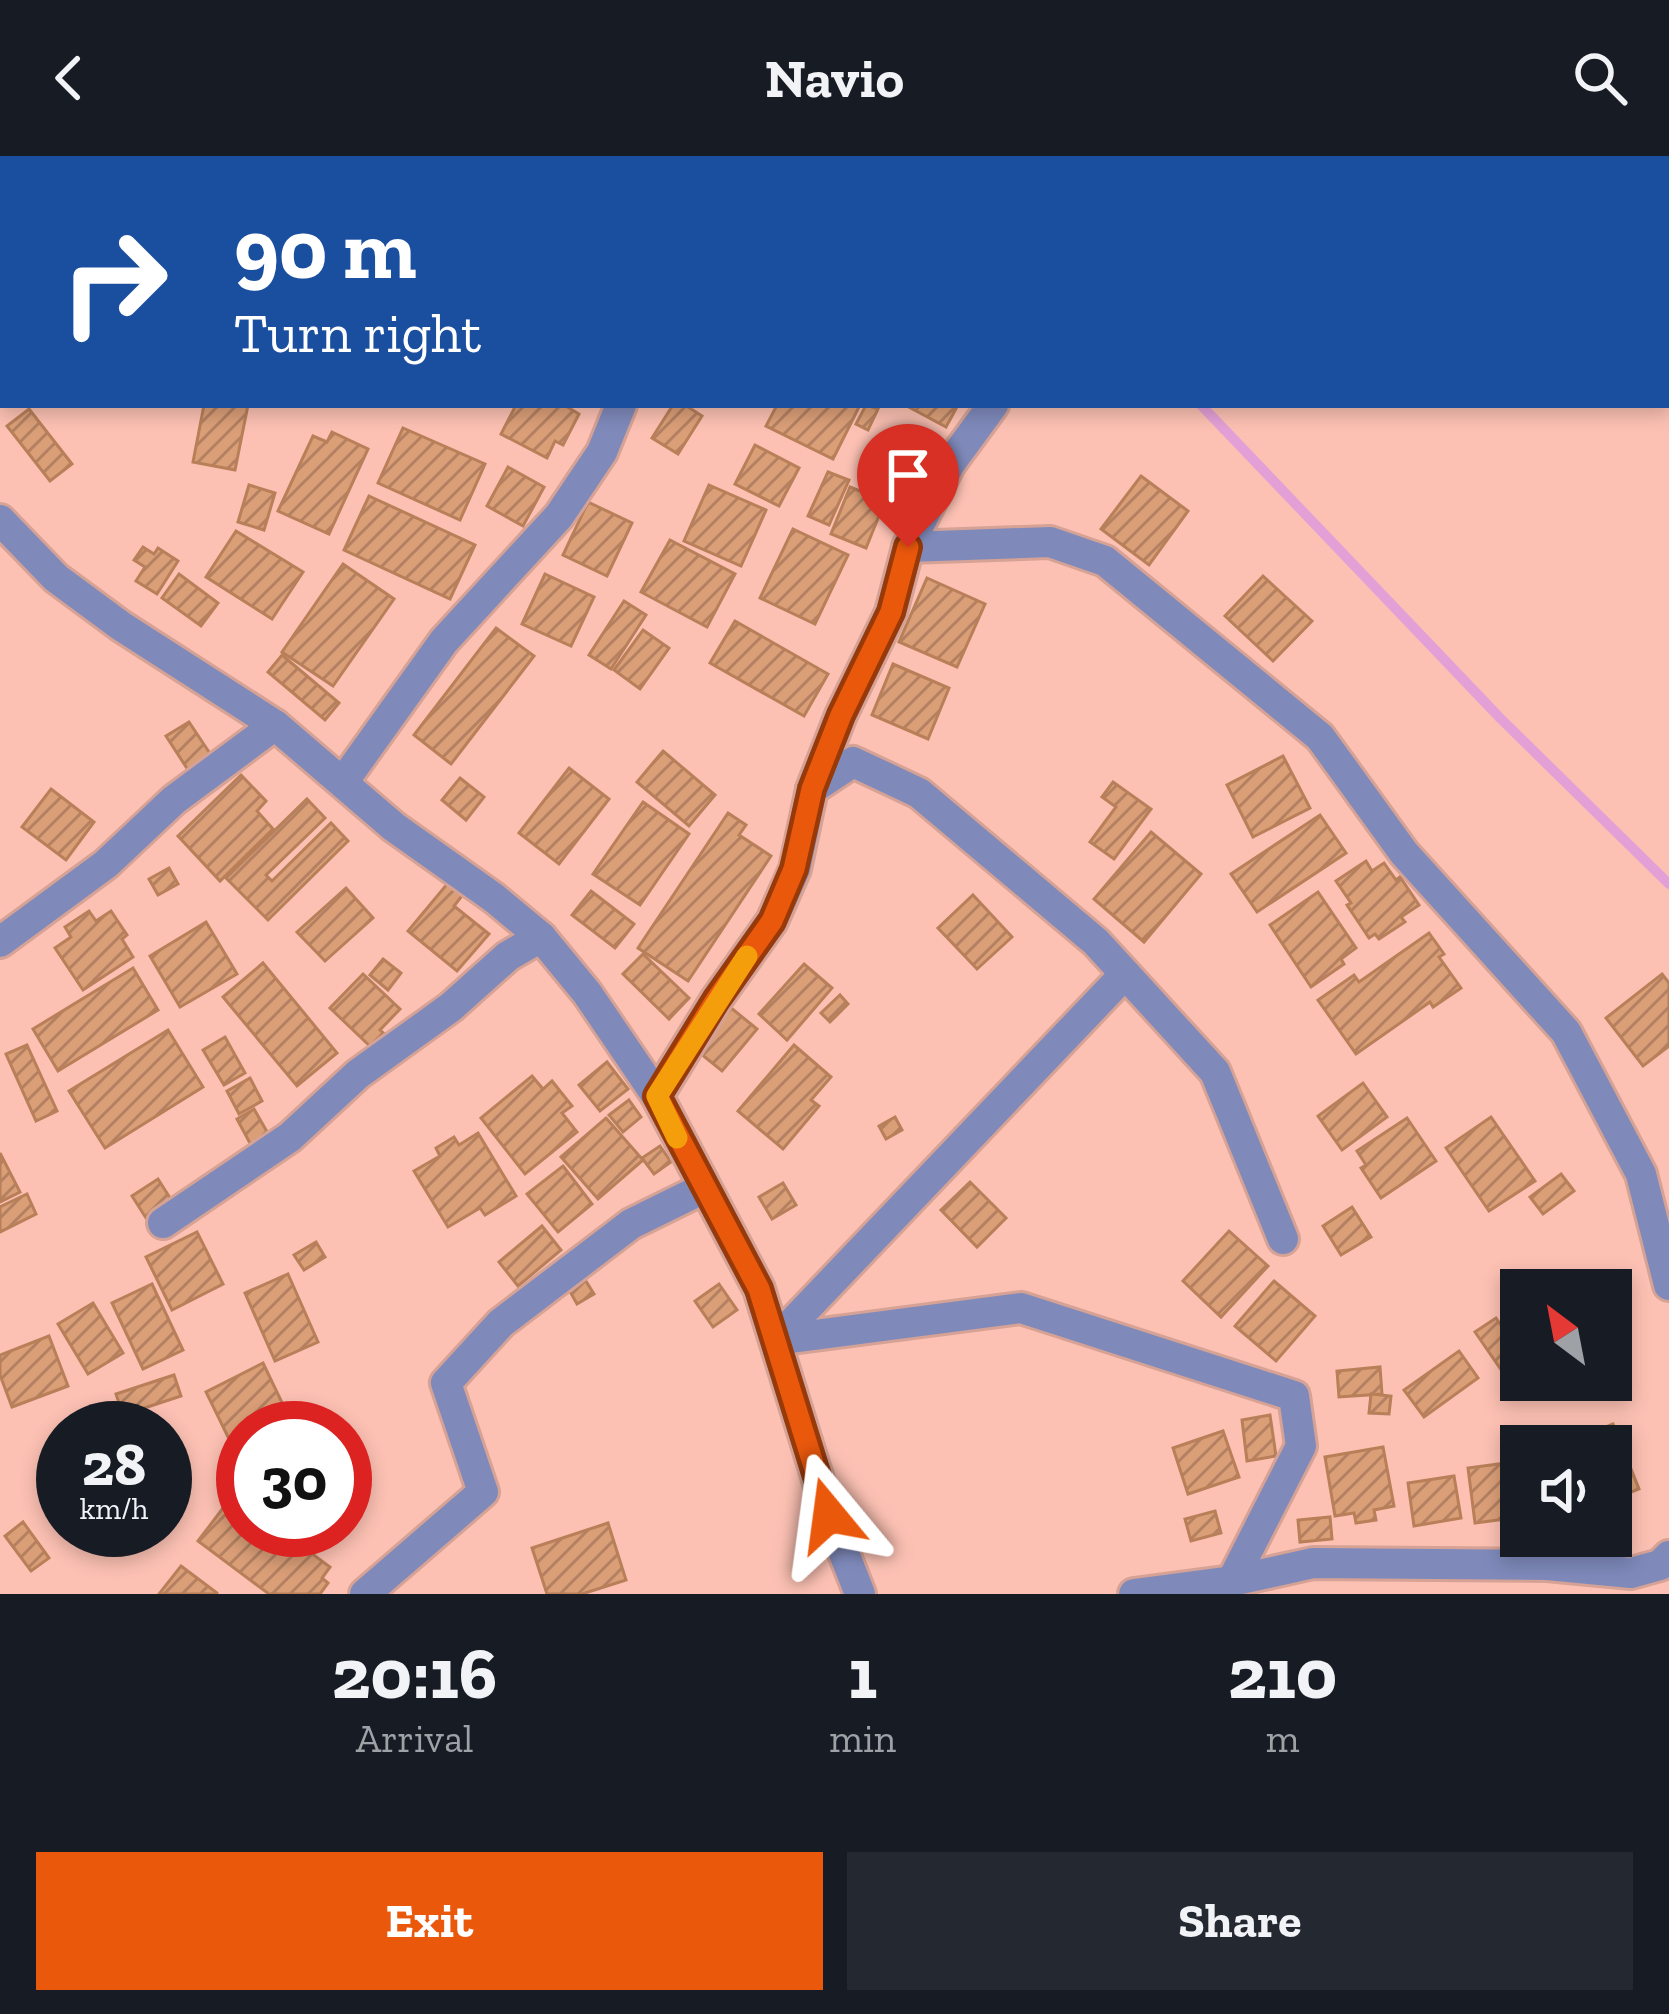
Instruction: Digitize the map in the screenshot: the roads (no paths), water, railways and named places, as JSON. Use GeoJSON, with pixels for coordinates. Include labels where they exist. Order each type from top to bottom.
{"type":"FeatureCollection","features":[{"type":"Feature","properties":{"kind":"street"},"geometry":{"type":"LineString","coordinates":[[343,782],[444,640],[560,516],[602,452],[620,408]]}},
{"type":"Feature","properties":{"kind":"street"},"geometry":{"type":"LineString","coordinates":[[657,1096],[772,921],[794,869],[812,789],[841,715],[891,612],[908,547],[949,465],[991,408]]}},
{"type":"Feature","properties":{"kind":"street"},"geometry":{"type":"LineString","coordinates":[[0,520],[56,578],[275,725],[394,827],[494,898],[541,937],[587,993],[657,1096],[759,1289],[829,1515],[860,1594]]}},
{"type":"Feature","properties":{"kind":"street"},"geometry":{"type":"LineString","coordinates":[[908,547],[1050,542],[1105,561],[1320,737],[1405,853],[1566,1032],[1641,1174],[1669,1285]]}},
{"type":"Feature","properties":{"kind":"street"},"geometry":{"type":"LineString","coordinates":[[0,942],[106,864],[174,800],[275,725]]}},
{"type":"Feature","properties":{"kind":"street"},"geometry":{"type":"LineString","coordinates":[[812,789],[854,762],[919,793],[1096,942],[1215,1072],[1283,1239]]}},
{"type":"Feature","properties":{"kind":"street"},"geometry":{"type":"LineString","coordinates":[[163,1223],[290,1137],[358,1074],[451,1007],[508,956],[541,937]]}},
{"type":"Feature","properties":{"kind":"street"},"geometry":{"type":"LineString","coordinates":[[776,1340],[1125,974]]}},
{"type":"Feature","properties":{"kind":"street"},"geometry":{"type":"LineString","coordinates":[[365,1594],[483,1492],[446,1383],[500,1323],[538,1294],[631,1224],[704,1188]]}},
{"type":"Feature","properties":{"kind":"street"},"geometry":{"type":"LineString","coordinates":[[776,1340],[1021,1308],[1294,1396],[1301,1446],[1232,1581]]}},
{"type":"Feature","properties":{"kind":"street"},"geometry":{"type":"LineString","coordinates":[[1134,1594],[1232,1581],[1313,1563],[1547,1564],[1631,1573],[1660,1565],[1669,1556]]}},
{"type":"Feature","properties":{"kind":"waterway"},"geometry":{"type":"LineString","coordinates":[[1204,408],[1501,719],[1669,884]]}}]}
